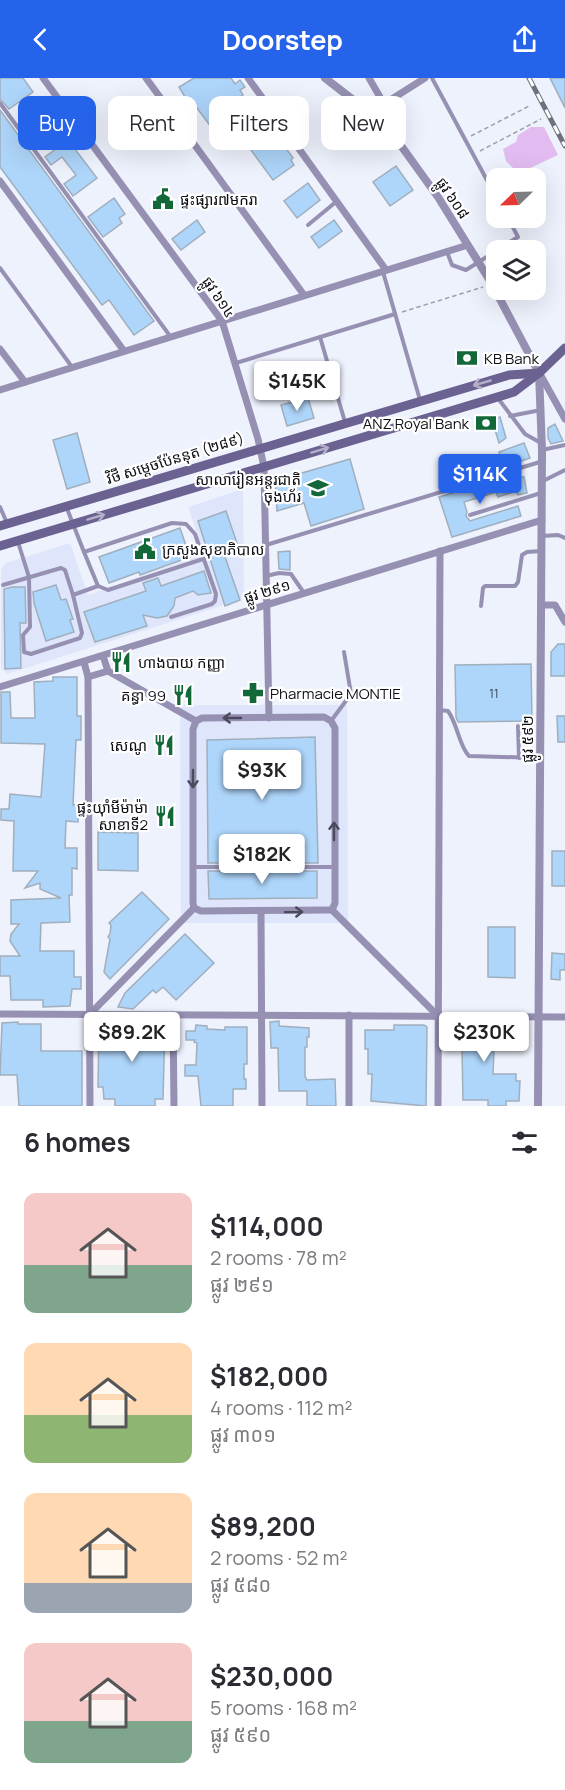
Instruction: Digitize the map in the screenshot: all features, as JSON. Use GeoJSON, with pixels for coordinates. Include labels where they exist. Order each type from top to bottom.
{"type":"FeatureCollection","features":[{"type":"Feature","properties":{"kind":"main road"},"geometry":{"type":"LineString","coordinates":[[0,546],[514,392],[539,373],[565,348]]}},
{"type":"Feature","properties":{"kind":"main road","name":"វិថី សម្តេចប៉ែននុត (២៨៩)"},"geometry":{"type":"LineString","coordinates":[[3,525],[509,375],[539,373]]}},
{"type":"Feature","properties":{"kind":"main road"},"geometry":{"type":"LineString","coordinates":[[133,486],[138,504]]}},
{"type":"Feature","properties":{"kind":"street","name":"ផ្លូវ ៦១៤"},"geometry":{"type":"LineString","coordinates":[[43,78],[222,321],[264,466],[269,718]]}},
{"type":"Feature","properties":{"kind":"street"},"geometry":{"type":"LineString","coordinates":[[146,78],[304,296]]}},
{"type":"Feature","properties":{"kind":"street"},"geometry":{"type":"LineString","coordinates":[[248,78],[385,271]]}},
{"type":"Feature","properties":{"kind":"street","name":"ផ្លូវ ៦០៨"},"geometry":{"type":"LineString","coordinates":[[325,78],[348,96]]}},
{"type":"Feature","properties":{"kind":"street"},"geometry":{"type":"LineString","coordinates":[[369,78],[379,96]]}},
{"type":"Feature","properties":{"kind":"street"},"geometry":{"type":"LineString","coordinates":[[397,96],[425,78]]}},
{"type":"Feature","properties":{"kind":"street","name":"ផ្លូវ ៦០៨"},"geometry":{"type":"LineString","coordinates":[[404,150],[486,274]]}},
{"type":"Feature","properties":{"kind":"street"},"geometry":{"type":"LineString","coordinates":[[0,181],[124,351]]}},
{"type":"Feature","properties":{"kind":"street"},"geometry":{"type":"LineString","coordinates":[[0,390],[468,245]]}},
{"type":"Feature","properties":{"kind":"street","name":"ផ្លូវ ៦០៨"},"geometry":{"type":"LineString","coordinates":[[500,300],[565,419]]}},
{"type":"Feature","properties":{"kind":"street"},"geometry":{"type":"LineString","coordinates":[[0,349],[25,382]]}},
{"type":"Feature","properties":{"kind":"street","name":"ផ្លូវ ៥៩២"},"geometry":{"type":"LineString","coordinates":[[538,1106],[542,536],[539,373]]}},
{"type":"Feature","properties":{"kind":"street","name":"ផ្លូវ ២៩១"},"geometry":{"type":"LineString","coordinates":[[0,687],[542,520]]}},
{"type":"Feature","properties":{"kind":"street"},"geometry":{"type":"LineString","coordinates":[[438,1106],[440,552]]}},
{"type":"Feature","properties":{"kind":"street"},"geometry":{"type":"LineString","coordinates":[[541,605],[555,605],[565,622]]}},
{"type":"Feature","properties":{"kind":"street"},"geometry":{"type":"LineString","coordinates":[[103,656],[108,671],[196,721]]}},
{"type":"Feature","properties":{"kind":"street"},"geometry":{"type":"LineString","coordinates":[[84,662],[88,677],[90,1106]]}},
{"type":"Feature","properties":{"kind":"street"},"geometry":{"type":"LineString","coordinates":[[88,677],[108,671]]}},
{"type":"Feature","properties":{"kind":"street"},"geometry":{"type":"LineString","coordinates":[[89,1015],[194,908],[193,729],[196,721],[202,718],[324,717],[331,721],[335,728],[335,903],[332,910]]}},
{"type":"Feature","properties":{"kind":"street"},"geometry":{"type":"LineString","coordinates":[[194,908],[201,911],[261,912],[332,910],[438,1016]]}},
{"type":"Feature","properties":{"kind":"street"},"geometry":{"type":"LineString","coordinates":[[261,912],[262,1106]]}},
{"type":"Feature","properties":{"kind":"street"},"geometry":{"type":"LineString","coordinates":[[0,1014],[565,1017]]}},
{"type":"Feature","properties":{"kind":"street"},"geometry":{"type":"LineString","coordinates":[[173,1015],[174,1106]]}},
{"type":"Feature","properties":{"kind":"street"},"geometry":{"type":"LineString","coordinates":[[349,1016],[350,1106]]}},
{"type":"Feature","properties":{"kind":"lane"},"geometry":{"type":"LineString","coordinates":[[432,78],[486,178]]}},
{"type":"Feature","properties":{"kind":"lane"},"geometry":{"type":"LineString","coordinates":[[0,103],[171,337]]}},
{"type":"Feature","properties":{"kind":"lane"},"geometry":{"type":"LineString","coordinates":[[308,225],[337,201]]}},
{"type":"Feature","properties":{"kind":"lane"},"geometry":{"type":"LineString","coordinates":[[513,228],[518,237],[514,240]]}},
{"type":"Feature","properties":{"kind":"lane"},"geometry":{"type":"LineString","coordinates":[[447,251],[452,265],[466,270],[486,258]]}},
{"type":"Feature","properties":{"kind":"lane"},"geometry":{"type":"LineString","coordinates":[[0,268],[72,367]]}},
{"type":"Feature","properties":{"kind":"lane"},"geometry":{"type":"LineString","coordinates":[[385,271],[395,314],[421,400]]}},
{"type":"Feature","properties":{"kind":"lane"},"geometry":{"type":"LineString","coordinates":[[235,363],[395,314]]}},
{"type":"Feature","properties":{"kind":"lane"},"geometry":{"type":"LineString","coordinates":[[320,337],[346,423]]}},
{"type":"Feature","properties":{"kind":"lane"},"geometry":{"type":"LineString","coordinates":[[497,397],[525,434],[542,446],[565,445]]}},
{"type":"Feature","properties":{"kind":"lane"},"geometry":{"type":"LineString","coordinates":[[510,416],[541,410]]}},
{"type":"Feature","properties":{"kind":"lane"},"geometry":{"type":"LineString","coordinates":[[266,545],[542,462]]}},
{"type":"Feature","properties":{"kind":"lane"},"geometry":{"type":"LineString","coordinates":[[542,481],[565,470]]}},
{"type":"Feature","properties":{"kind":"lane"},"geometry":{"type":"LineString","coordinates":[[470,515],[542,493]]}},
{"type":"Feature","properties":{"kind":"lane"},"geometry":{"type":"LineString","coordinates":[[66,506],[98,586]]}},
{"type":"Feature","properties":{"kind":"lane"},"geometry":{"type":"LineString","coordinates":[[0,507],[3,525]]}},
{"type":"Feature","properties":{"kind":"lane"},"geometry":{"type":"LineString","coordinates":[[84,552],[172,522],[186,524],[195,534],[216,594],[215,601],[171,617]]}},
{"type":"Feature","properties":{"kind":"lane"},"geometry":{"type":"LineString","coordinates":[[542,536],[558,535],[565,538]]}},
{"type":"Feature","properties":{"kind":"lane"},"geometry":{"type":"LineString","coordinates":[[3,585],[29,577],[57,568],[65,570],[82,633],[80,638],[32,654],[24,652],[23,635],[30,627],[29,577],[18,541]]}},
{"type":"Feature","properties":{"kind":"lane"},"geometry":{"type":"LineString","coordinates":[[481,606],[485,586],[515,586],[518,582],[522,555],[541,551]]}},
{"type":"Feature","properties":{"kind":"lane"},"geometry":{"type":"LineString","coordinates":[[73,595],[98,586],[108,590],[204,559]]}},
{"type":"Feature","properties":{"kind":"lane"},"geometry":{"type":"LineString","coordinates":[[266,576],[279,573],[291,574],[305,593]]}},
{"type":"Feature","properties":{"kind":"lane"},"geometry":{"type":"LineString","coordinates":[[331,721],[351,694],[344,652]]}},
{"type":"Feature","properties":{"kind":"lane"},"geometry":{"type":"LineString","coordinates":[[440,710],[448,711],[455,720],[465,752],[469,756],[540,758]]}},
{"type":"Feature","properties":{"kind":"lane"},"geometry":{"type":"LineString","coordinates":[[518,726],[519,758]]}},
{"type":"Feature","properties":{"kind":"lane"},"geometry":{"type":"LineString","coordinates":[[193,867],[334,867]]}},
{"type":"Feature","properties":{"kind":"path"},"geometry":{"type":"LineString","coordinates":[[465,139],[531,105]]}},
{"type":"Feature","properties":{"kind":"path"},"geometry":{"type":"LineString","coordinates":[[474,155],[541,119]]}},
{"type":"Feature","properties":{"kind":"path"},"geometry":{"type":"LineString","coordinates":[[395,314],[486,286]]}},
{"type":"Feature","properties":{"kind":"shaded area"},"geometry":{"type":"Polygon","coordinates":[[[531,127],[544,127],[558,155],[530,168],[513,168],[506,161],[503,149],[516,142],[518,135],[531,127]]]}},
{"type":"Feature","properties":{"kind":"shaded area"},"geometry":{"type":"Polygon","coordinates":[[[243,489],[244,595],[240,600],[7,674],[1,668],[1,570],[6,563],[70,543],[88,595],[204,554],[188,507],[243,489]]]}},
{"type":"Feature","properties":{"kind":"shaded area"},"geometry":{"type":"Polygon","coordinates":[[[180,705],[347,705],[348,923],[181,923],[180,705]]]}},
{"type":"Feature","properties":{"kind":"building"},"geometry":{"type":"Polygon","coordinates":[[[0,78],[23,78],[33,92],[27,96],[18,96],[18,103],[9,109],[0,99],[0,78]]]}},
{"type":"Feature","properties":{"kind":"building"},"geometry":{"type":"Polygon","coordinates":[[[194,78],[231,78],[235,84],[240,80],[245,87],[240,90],[242,96],[209,96],[209,124],[197,108],[197,96],[184,96],[179,87],[194,78]]]}},
{"type":"Feature","properties":{"kind":"building"},"geometry":{"type":"Polygon","coordinates":[[[550,78],[565,78],[565,108],[550,78]]]}},
{"type":"Feature","properties":{"kind":"building"},"geometry":{"type":"Polygon","coordinates":[[[0,110],[18,135],[18,150],[29,150],[154,321],[134,335],[109,300],[102,305],[0,167],[0,110]]]}},
{"type":"Feature","properties":{"kind":"building"},"geometry":{"type":"Polygon","coordinates":[[[54,150],[76,150],[97,178],[73,196],[64,184],[76,175],[62,157],[51,165],[45,157],[54,150]]]}},
{"type":"Feature","properties":{"kind":"building"},"geometry":{"type":"Polygon","coordinates":[[[251,150],[287,150],[293,158],[291,160],[294,165],[273,180],[251,150]]]}},
{"type":"Feature","properties":{"kind":"building"},"geometry":{"type":"Polygon","coordinates":[[[396,166],[413,190],[390,206],[373,182],[396,166]]]}},
{"type":"Feature","properties":{"kind":"building"},"geometry":{"type":"Polygon","coordinates":[[[308,183],[320,200],[297,218],[284,201],[308,183]]]}},
{"type":"Feature","properties":{"kind":"building"},"geometry":{"type":"Polygon","coordinates":[[[114,198],[125,214],[119,218],[122,223],[103,237],[88,217],[114,198]]]}},
{"type":"Feature","properties":{"kind":"building"},"geometry":{"type":"Polygon","coordinates":[[[197,220],[205,232],[181,250],[172,239],[197,220]]]}},
{"type":"Feature","properties":{"kind":"building"},"geometry":{"type":"Polygon","coordinates":[[[334,220],[342,231],[319,248],[311,237],[334,220]]]}},
{"type":"Feature","properties":{"kind":"building"},"geometry":{"type":"Polygon","coordinates":[[[308,398],[314,418],[287,426],[281,405],[308,398]]]}},
{"type":"Feature","properties":{"kind":"building"},"geometry":{"type":"Polygon","coordinates":[[[500,417],[506,438],[499,443],[492,420],[500,417]]]}},
{"type":"Feature","properties":{"kind":"building"},"geometry":{"type":"Polygon","coordinates":[[[555,424],[563,441],[551,444],[548,438],[548,428],[555,424]]]}},
{"type":"Feature","properties":{"kind":"building"},"geometry":{"type":"Polygon","coordinates":[[[77,433],[90,482],[67,489],[53,440],[77,433]]]}},
{"type":"Feature","properties":{"kind":"building"},"geometry":{"type":"Polygon","coordinates":[[[524,443],[530,458],[504,467],[499,452],[524,443]]]}},
{"type":"Feature","properties":{"kind":"building"},"geometry":{"type":"Polygon","coordinates":[[[350,459],[364,509],[311,526],[304,503],[277,511],[275,478],[287,475],[288,477],[350,459]]]}},
{"type":"Feature","properties":{"kind":"building"},"geometry":{"type":"Polygon","coordinates":[[[510,476],[524,477],[527,493],[518,495],[516,491],[498,497],[496,492],[464,502],[466,516],[470,521],[518,506],[521,516],[452,537],[439,497],[510,476]]]}},
{"type":"Feature","properties":{"kind":"building"},"geometry":{"type":"Polygon","coordinates":[[[226,511],[239,549],[224,554],[240,600],[225,606],[198,521],[226,511]]]}},
{"type":"Feature","properties":{"kind":"building"},"geometry":{"type":"Polygon","coordinates":[[[180,528],[190,557],[140,575],[139,572],[109,583],[99,557],[180,528]]]}},
{"type":"Feature","properties":{"kind":"building"},"geometry":{"type":"Polygon","coordinates":[[[290,551],[290,570],[279,569],[278,552],[290,551]]]}},
{"type":"Feature","properties":{"kind":"building"},"geometry":{"type":"Polygon","coordinates":[[[204,571],[211,593],[198,595],[193,591],[175,598],[174,606],[167,616],[157,618],[143,615],[147,626],[95,642],[84,612],[146,591],[143,583],[158,578],[161,586],[204,571]]]}},
{"type":"Feature","properties":{"kind":"building"},"geometry":{"type":"Polygon","coordinates":[[[56,585],[61,600],[66,599],[73,619],[70,620],[74,632],[46,641],[34,603],[33,592],[56,585]]]}},
{"type":"Feature","properties":{"kind":"building"},"geometry":{"type":"Polygon","coordinates":[[[25,587],[26,623],[20,623],[21,668],[5,669],[4,589],[25,587]]]}},
{"type":"Feature","properties":{"kind":"building"},"geometry":{"type":"Polygon","coordinates":[[[558,644],[565,644],[565,676],[551,676],[551,652],[558,644]]]}},
{"type":"Feature","properties":{"kind":"building"},"geometry":{"type":"Polygon","coordinates":[[[531,664],[532,721],[458,722],[455,665],[531,664]]]}},
{"type":"Feature","properties":{"kind":"building"},"geometry":{"type":"Polygon","coordinates":[[[53,677],[77,677],[77,716],[81,716],[81,740],[76,740],[73,805],[79,805],[78,822],[66,821],[65,848],[77,848],[77,869],[72,868],[72,895],[69,895],[70,922],[41,923],[40,951],[74,951],[74,977],[81,977],[81,989],[72,989],[70,1006],[43,1007],[43,1000],[11,1000],[10,976],[0,976],[0,956],[20,956],[10,941],[11,934],[19,924],[11,924],[11,900],[61,898],[40,889],[40,883],[25,888],[38,871],[13,871],[14,821],[1,820],[1,809],[9,809],[10,794],[41,797],[45,744],[1,743],[1,692],[10,692],[11,718],[35,718],[34,682],[53,681],[53,677]]]}},
{"type":"Feature","properties":{"kind":"building"},"geometry":{"type":"Polygon","coordinates":[[[557,716],[565,716],[565,742],[558,742],[557,716]]]}},
{"type":"Feature","properties":{"kind":"building"},"geometry":{"type":"Polygon","coordinates":[[[315,737],[318,863],[208,863],[207,740],[315,737]]]}},
{"type":"Feature","properties":{"kind":"building"},"geometry":{"type":"Polygon","coordinates":[[[98,832],[138,833],[138,871],[98,870],[98,832]]]}},
{"type":"Feature","properties":{"kind":"building"},"geometry":{"type":"Polygon","coordinates":[[[552,851],[565,851],[565,886],[552,886],[552,851]]]}},
{"type":"Feature","properties":{"kind":"building"},"geometry":{"type":"Polygon","coordinates":[[[208,871],[317,871],[317,898],[209,899],[208,871]]]}},
{"type":"Feature","properties":{"kind":"building"},"geometry":{"type":"Polygon","coordinates":[[[142,892],[169,919],[110,979],[104,972],[110,939],[108,937],[111,925],[109,923],[142,892]]]}},
{"type":"Feature","properties":{"kind":"building"},"geometry":{"type":"Polygon","coordinates":[[[488,927],[515,927],[515,978],[488,977],[488,927]]]}},
{"type":"Feature","properties":{"kind":"building"},"geometry":{"type":"Polygon","coordinates":[[[185,934],[214,963],[176,1000],[163,987],[156,993],[153,990],[133,1009],[118,1007],[125,993],[185,934]]]}},
{"type":"Feature","properties":{"kind":"building"},"geometry":{"type":"Polygon","coordinates":[[[552,953],[565,954],[565,970],[560,970],[560,980],[551,979],[552,953]]]}},
{"type":"Feature","properties":{"kind":"building"},"geometry":{"type":"Polygon","coordinates":[[[279,1021],[279,1026],[309,1028],[307,1047],[305,1047],[305,1076],[307,1080],[335,1079],[336,1106],[307,1106],[307,1091],[279,1091],[278,1048],[271,1048],[270,1022],[279,1021]]]}},
{"type":"Feature","properties":{"kind":"building"},"geometry":{"type":"Polygon","coordinates":[[[18,1022],[18,1024],[41,1024],[41,1051],[82,1051],[82,1106],[19,1106],[17,1075],[0,1075],[2,1023],[18,1022]]]}},
{"type":"Feature","properties":{"kind":"building"},"geometry":{"type":"Polygon","coordinates":[[[99,1023],[165,1023],[163,1099],[155,1099],[155,1106],[115,1106],[115,1099],[104,1099],[103,1087],[98,1087],[99,1023]]]}},
{"type":"Feature","properties":{"kind":"building"},"geometry":{"type":"Polygon","coordinates":[[[196,1025],[207,1026],[207,1029],[225,1030],[225,1027],[247,1027],[247,1064],[244,1064],[246,1089],[233,1089],[233,1106],[201,1106],[198,1076],[185,1076],[185,1065],[196,1065],[197,1043],[194,1042],[195,1040],[186,1040],[186,1031],[195,1031],[196,1025]]]}},
{"type":"Feature","properties":{"kind":"building"},"geometry":{"type":"Polygon","coordinates":[[[394,1025],[424,1025],[427,1027],[426,1106],[371,1101],[372,1074],[368,1074],[365,1030],[394,1030],[394,1025]]]}},
{"type":"Feature","properties":{"kind":"building"},"geometry":{"type":"Polygon","coordinates":[[[448,1026],[518,1026],[518,1036],[499,1035],[499,1050],[494,1049],[493,1074],[516,1074],[516,1081],[520,1081],[519,1101],[506,1101],[506,1106],[488,1106],[488,1100],[463,1100],[462,1050],[448,1050],[448,1026]]]}},
{"type":"Feature","properties":{"kind":"railway"},"geometry":{"type":"LineString","coordinates":[[529,78],[565,146]]}},
{"type":"Feature","properties":{"kind":"place","name":"ផ្ទះផ្សារ៧មករា"},"geometry":{"type":"Point","coordinates":[163,199]}},
{"type":"Feature","properties":{"kind":"place","name":"KB Bank"},"geometry":{"type":"Point","coordinates":[467,358]}},
{"type":"Feature","properties":{"kind":"place","name":"ANZ Royal Bank"},"geometry":{"type":"Point","coordinates":[486,423]}},
{"type":"Feature","properties":{"kind":"place","name":"សាលារៀនអន្តរជាតិ ចុងហ័រ"},"geometry":{"type":"Point","coordinates":[318,488]}},
{"type":"Feature","properties":{"kind":"place","name":"ក្រសួងសុខាភិបាល"},"geometry":{"type":"Point","coordinates":[145,549]}},
{"type":"Feature","properties":{"kind":"place","name":"ហាងបាយ កញ្ញា"},"geometry":{"type":"Point","coordinates":[121,662]}},
{"type":"Feature","properties":{"kind":"place","name":"Pharmacie MONTIE"},"geometry":{"type":"Point","coordinates":[253,693]}},
{"type":"Feature","properties":{"kind":"place","name":"គន្ធា 99"},"geometry":{"type":"Point","coordinates":[183,695]}},
{"type":"Feature","properties":{"kind":"place","name":"សេណូ"},"geometry":{"type":"Point","coordinates":[164,745]}},
{"type":"Feature","properties":{"kind":"place","name":"ផ្ទះយ៉ាំមីម៉ាម៉ា សាខាទី2"},"geometry":{"type":"Point","coordinates":[165,816]}}]}
